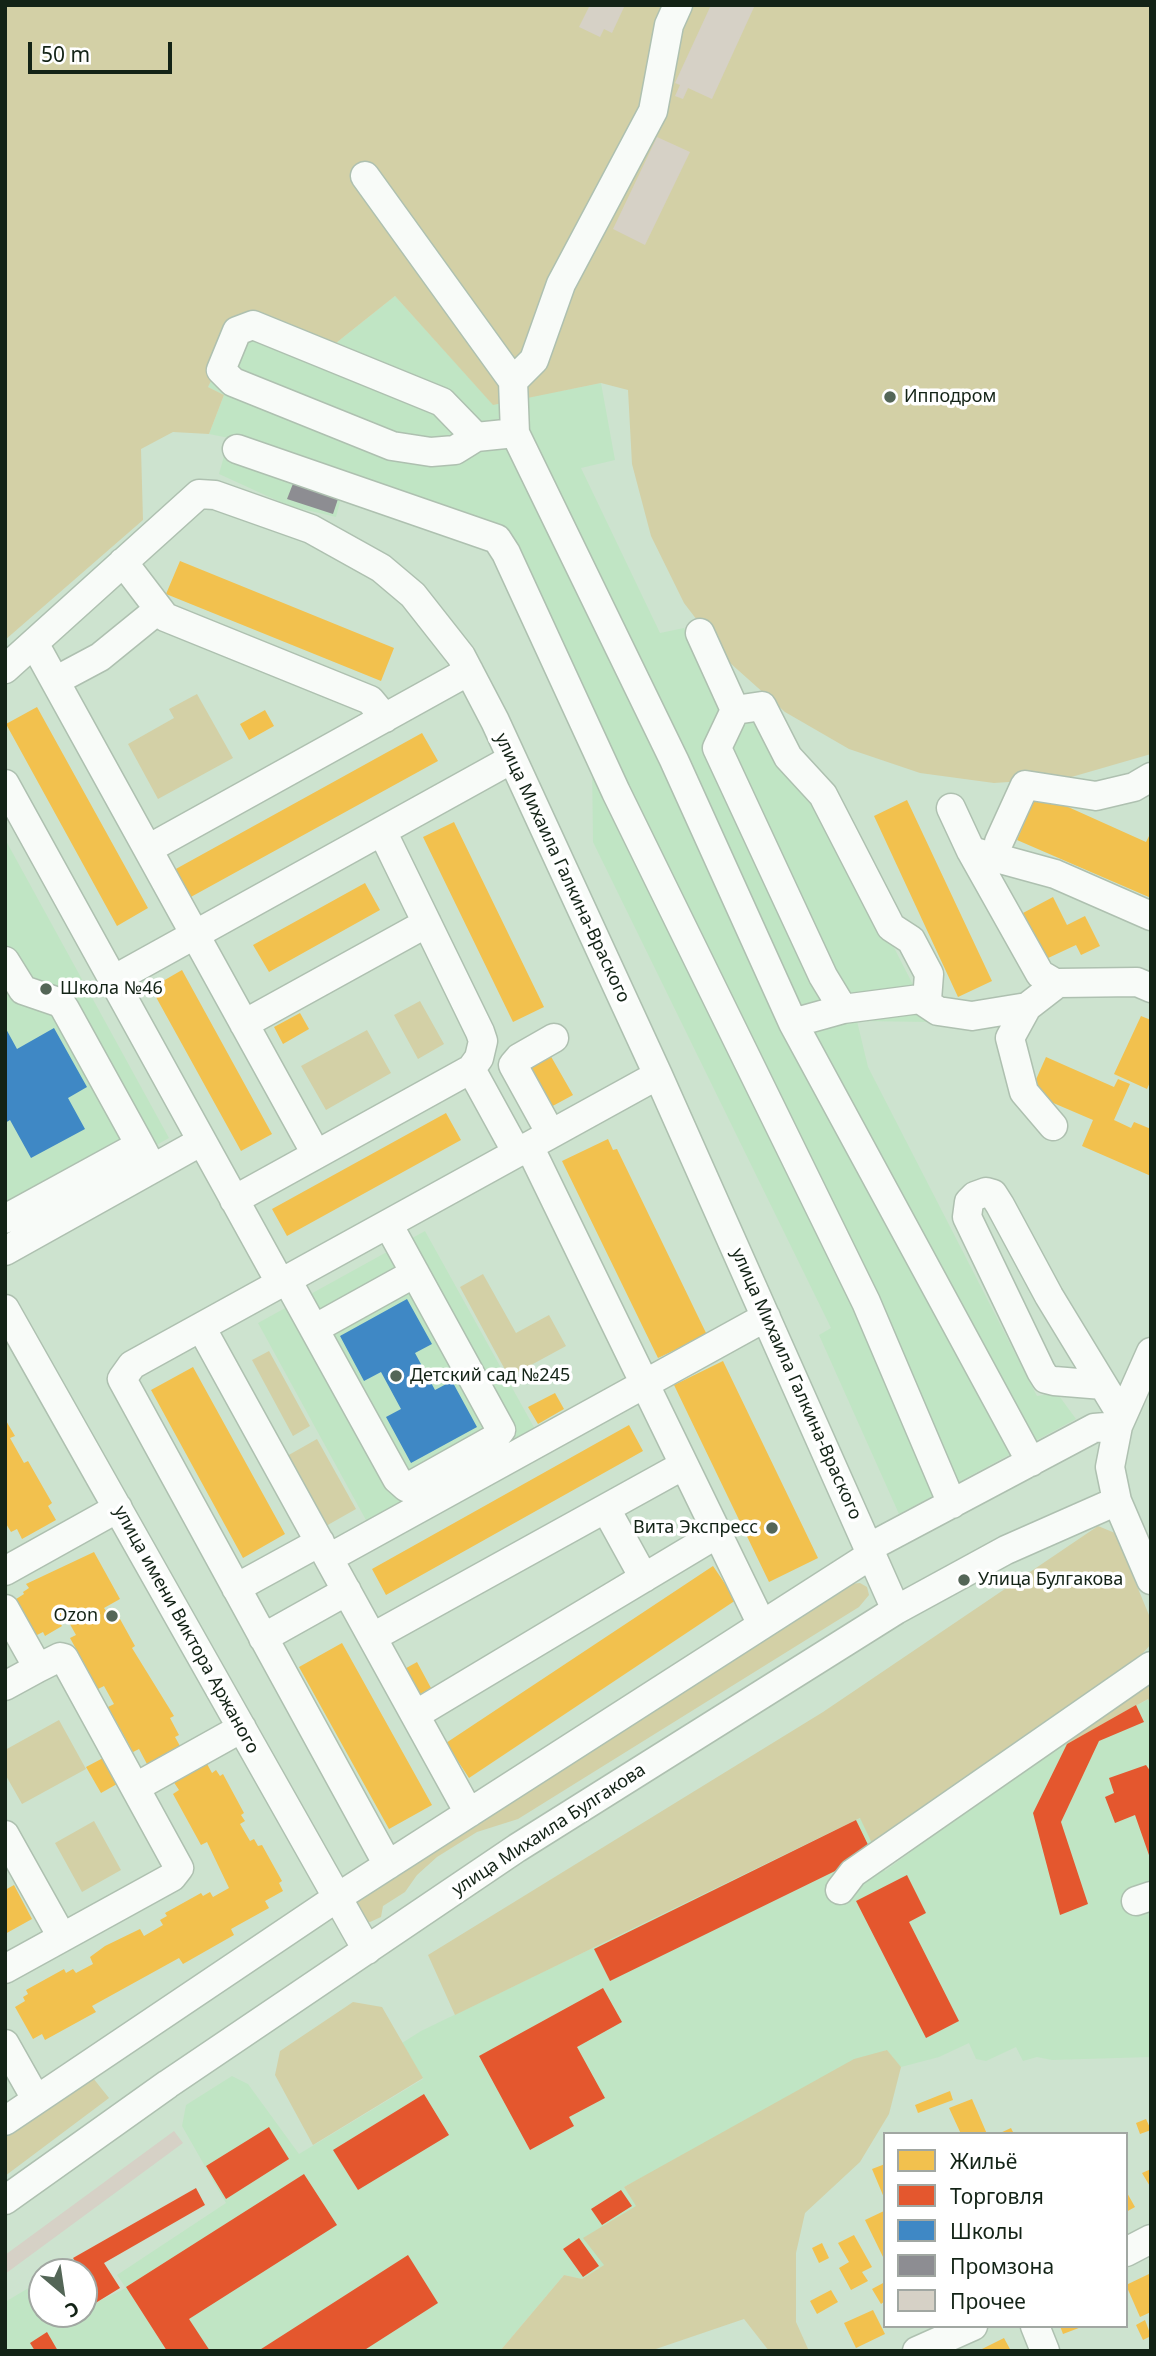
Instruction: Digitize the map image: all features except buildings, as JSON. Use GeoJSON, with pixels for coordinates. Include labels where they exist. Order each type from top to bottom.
{"type":"FeatureCollection","features":[{"type":"Feature","properties":{"kind":"street"},"geometry":{"type":"LineString","coordinates":[[513,380],[534,360],[561,284],[653,111],[669,25],[678,5]]}},
{"type":"Feature","properties":{"kind":"street"},"geometry":{"type":"LineString","coordinates":[[365,176],[513,380],[515,433],[674,761],[793,1023],[1031,1462]]}},
{"type":"Feature","properties":{"kind":"street"},"geometry":{"type":"LineString","coordinates":[[476,437],[442,402],[253,325],[237,331],[221,370],[233,382],[392,446],[431,452],[455,450],[476,437],[515,433]]}},
{"type":"Feature","properties":{"kind":"street"},"geometry":{"type":"LineString","coordinates":[[237,449],[497,539],[506,553],[616,792],[866,1302],[952,1504]]}},
{"type":"Feature","properties":{"kind":"street","name":"улица Михаила Галкина-Враского"},"geometry":{"type":"LineString","coordinates":[[5,670],[199,494],[215,495],[311,529],[381,568],[413,595],[437,622],[469,671],[513,760],[658,1075],[896,1610]]}},
{"type":"Feature","properties":{"kind":"street"},"geometry":{"type":"LineString","coordinates":[[123,562],[165,617],[370,700],[385,718]]}},
{"type":"Feature","properties":{"kind":"street"},"geometry":{"type":"LineString","coordinates":[[55,681],[100,657],[159,608]]}},
{"type":"Feature","properties":{"kind":"street"},"geometry":{"type":"LineString","coordinates":[[700,633],[735,710],[717,748],[823,976],[843,1009]]}},
{"type":"Feature","properties":{"kind":"street"},"geometry":{"type":"LineString","coordinates":[[34,643],[316,1154]]}},
{"type":"Feature","properties":{"kind":"street"},"geometry":{"type":"LineString","coordinates":[[148,849],[469,671]]}},
{"type":"Feature","properties":{"kind":"street"},"geometry":{"type":"LineString","coordinates":[[735,710],[762,706],[788,757],[823,795],[891,927],[911,940],[929,974],[927,1000],[938,1011],[972,1016],[1027,1007]]}},
{"type":"Feature","properties":{"kind":"street"},"geometry":{"type":"LineString","coordinates":[[113,980],[513,760]]}},
{"type":"Feature","properties":{"kind":"street"},"geometry":{"type":"LineString","coordinates":[[999,842],[1025,785],[1096,796],[1145,783]]}},
{"type":"Feature","properties":{"kind":"street"},"geometry":{"type":"LineString","coordinates":[[5,784],[234,1199],[314,1329],[397,1479],[406,1487],[494,1439],[501,1430],[388,1224]]}},
{"type":"Feature","properties":{"kind":"street"},"geometry":{"type":"LineString","coordinates":[[951,808],[971,851],[1040,974],[1057,984],[1149,982]]}},
{"type":"Feature","properties":{"kind":"street"},"geometry":{"type":"LineString","coordinates":[[234,1199],[471,1069],[479,1058],[482,1041],[382,831]]}},
{"type":"Feature","properties":{"kind":"street"},"geometry":{"type":"LineString","coordinates":[[971,851],[1055,874],[1151,916]]}},
{"type":"Feature","properties":{"kind":"street"},"geometry":{"type":"LineString","coordinates":[[244,1024],[427,923]]}},
{"type":"Feature","properties":{"kind":"street"},"geometry":{"type":"LineString","coordinates":[[5,961],[23,990],[61,1003],[147,1157]]}},
{"type":"Feature","properties":{"kind":"street"},"geometry":{"type":"LineString","coordinates":[[1053,1126],[1024,1092],[1010,1038],[1027,1007],[1057,984]]}},
{"type":"Feature","properties":{"kind":"street"},"geometry":{"type":"LineString","coordinates":[[793,1023],[843,1009],[927,1000]]}},
{"type":"Feature","properties":{"kind":"street"},"geometry":{"type":"LineString","coordinates":[[554,1038],[519,1058],[513,1065],[533,1144],[762,1625]]}},
{"type":"Feature","properties":{"kind":"street"},"geometry":{"type":"LineString","coordinates":[[471,1069],[533,1144]]}},
{"type":"Feature","properties":{"kind":"street"},"geometry":{"type":"LineString","coordinates":[[388,1865],[122,1379],[132,1365],[658,1075]]}},
{"type":"Feature","properties":{"kind":"street"},"geometry":{"type":"LineString","coordinates":[[5,1219],[147,1157],[202,1141]]}},
{"type":"Feature","properties":{"kind":"street"},"geometry":{"type":"LineString","coordinates":[[5,1251],[147,1157]]}},
{"type":"Feature","properties":{"kind":"street"},"geometry":{"type":"LineString","coordinates":[[1103,1385],[1046,1379],[967,1217],[969,1202],[975,1196],[986,1192],[993,1194],[1103,1385],[1120,1421]]}},
{"type":"Feature","properties":{"kind":"street"},"geometry":{"type":"LineString","coordinates":[[314,1329],[415,1273]]}},
{"type":"Feature","properties":{"kind":"street","name":"улица имени Виктора Аржаного"},"geometry":{"type":"LineString","coordinates":[[5,1310],[367,1950]]}},
{"type":"Feature","properties":{"kind":"street"},"geometry":{"type":"LineString","coordinates":[[236,1588],[324,1550],[645,1384],[766,1317]]}},
{"type":"Feature","properties":{"kind":"street"},"geometry":{"type":"LineString","coordinates":[[201,1327],[470,1813]]}},
{"type":"Feature","properties":{"kind":"street"},"geometry":{"type":"LineString","coordinates":[[1151,1352],[1120,1421],[1111,1467],[1117,1501],[1151,1580]]}},
{"type":"Feature","properties":{"kind":"street"},"geometry":{"type":"LineString","coordinates":[[5,2121],[388,1865],[762,1625],[870,1552],[952,1504],[1094,1428],[1120,1421]]}},
{"type":"Feature","properties":{"kind":"street"},"geometry":{"type":"LineString","coordinates":[[373,1637],[684,1465]]}},
{"type":"Feature","properties":{"kind":"street","name":"улица Михаила Булгакова"},"geometry":{"type":"LineString","coordinates":[[5,2200],[168,2084],[517,1848],[896,1610],[1006,1550],[1117,1501]]}},
{"type":"Feature","properties":{"kind":"street"},"geometry":{"type":"LineString","coordinates":[[5,1571],[118,1508]]}},
{"type":"Feature","properties":{"kind":"street"},"geometry":{"type":"LineString","coordinates":[[606,1508],[644,1578]]}},
{"type":"Feature","properties":{"kind":"street"},"geometry":{"type":"LineString","coordinates":[[415,1715],[717,1534]]}},
{"type":"Feature","properties":{"kind":"street"},"geometry":{"type":"LineString","coordinates":[[263,1638],[347,1591]]}},
{"type":"Feature","properties":{"kind":"street"},"geometry":{"type":"LineString","coordinates":[[5,1609],[38,1668]]}},
{"type":"Feature","properties":{"kind":"street"},"geometry":{"type":"LineString","coordinates":[[5,1686],[60,1657],[64,1658],[177,1862],[177,1872],[5,1969]]}},
{"type":"Feature","properties":{"kind":"street"},"geometry":{"type":"LineString","coordinates":[[839,1890],[853,1873],[1151,1666]]}},
{"type":"Feature","properties":{"kind":"street"},"geometry":{"type":"LineString","coordinates":[[136,1787],[242,1728]]}},
{"type":"Feature","properties":{"kind":"street"},"geometry":{"type":"LineString","coordinates":[[5,1835],[62,1937]]}},
{"type":"Feature","properties":{"kind":"street"},"geometry":{"type":"LineString","coordinates":[[5,2044],[36,2099]]}},
{"type":"Feature","properties":{"kind":"street"},"geometry":{"type":"LineString","coordinates":[[1128,2251],[1151,2239]]}},
{"type":"Feature","properties":{"kind":"street"},"geometry":{"type":"LineString","coordinates":[[917,2351],[969,2328]]}},
{"type":"Feature","properties":{"kind":"street"},"geometry":{"type":"LineString","coordinates":[[1036,2328],[1045,2351]]}},
{"type":"Feature","properties":{"kind":"shaded area","name":"Ипподром"},"geometry":{"type":"Polygon","coordinates":[[[5,5],[1151,5],[1151,754],[1068,778],[994,783],[920,773],[849,749],[785,712],[729,662],[684,603],[651,536],[632,464],[628,390],[601,383],[493,405],[395,296],[336,343],[245,313],[208,387],[224,395],[209,434],[173,432],[141,449],[143,520],[5,640],[5,5]]]}},
{"type":"Feature","properties":{"kind":"shaded area"},"geometry":{"type":"Polygon","coordinates":[[[395,296],[493,404],[601,383],[615,460],[581,468],[660,633],[684,628],[728,709],[764,693],[932,1022],[857,1021],[868,1067],[1037,1396],[1057,1393],[1076,1419],[899,1514],[819,1335],[831,1328],[593,842],[592,760],[493,546],[341,498],[336,517],[289,506],[219,474],[229,438],[209,434],[224,395],[208,387],[245,312],[336,343],[395,296]]]}},
{"type":"Feature","properties":{"kind":"shaded area"},"geometry":{"type":"Polygon","coordinates":[[[197,694],[233,758],[158,799],[128,744],[174,718],[169,709],[197,694]]]}},
{"type":"Feature","properties":{"kind":"shaded area","name":"Школа №46"},"geometry":{"type":"Polygon","coordinates":[[[5,839],[169,1138],[5,1230],[5,839]]]}},
{"type":"Feature","properties":{"kind":"shaded area"},"geometry":{"type":"Polygon","coordinates":[[[420,1001],[444,1044],[418,1059],[394,1015],[420,1001]]]}},
{"type":"Feature","properties":{"kind":"shaded area"},"geometry":{"type":"Polygon","coordinates":[[[367,1030],[391,1073],[326,1110],[301,1066],[367,1030]]]}},
{"type":"Feature","properties":{"kind":"shaded area","name":"Детский сад №245"},"geometry":{"type":"Polygon","coordinates":[[[425,1231],[535,1429],[367,1522],[258,1323],[425,1231]]]}},
{"type":"Feature","properties":{"kind":"shaded area"},"geometry":{"type":"Polygon","coordinates":[[[483,1274],[516,1333],[549,1315],[566,1346],[509,1377],[460,1287],[483,1274]]]}},
{"type":"Feature","properties":{"kind":"shaded area"},"geometry":{"type":"Polygon","coordinates":[[[269,1351],[310,1426],[293,1436],[252,1360],[269,1351]]]}},
{"type":"Feature","properties":{"kind":"shaded area"},"geometry":{"type":"Polygon","coordinates":[[[317,1439],[356,1509],[326,1526],[287,1456],[317,1439]]]}},
{"type":"Feature","properties":{"kind":"shaded area"},"geometry":{"type":"Polygon","coordinates":[[[1098,1526],[1115,1533],[1151,1620],[1151,1644],[1135,1662],[877,1854],[860,1818],[455,2015],[428,1955],[823,1712],[1098,1526]]]}},
{"type":"Feature","properties":{"kind":"shaded area"},"geometry":{"type":"Polygon","coordinates":[[[860,1583],[867,1587],[869,1595],[859,1607],[518,1819],[477,1832],[437,1857],[417,1875],[405,1892],[383,1906],[381,1917],[370,1922],[359,1920],[352,1900],[851,1584],[860,1583]]]}},
{"type":"Feature","properties":{"kind":"shaded area"},"geometry":{"type":"Polygon","coordinates":[[[1151,1676],[1151,1704],[1148,1699],[1067,1744],[1075,1729],[1151,1676]]]}},
{"type":"Feature","properties":{"kind":"shaded area"},"geometry":{"type":"Polygon","coordinates":[[[1149,1699],[1151,2057],[1052,2060],[1037,2057],[1023,2061],[1016,2047],[986,2061],[976,2059],[969,2043],[939,2057],[901,2067],[886,2050],[624,2187],[637,2205],[604,2265],[582,2279],[564,2275],[500,2351],[5,2351],[5,2302],[28,2288],[28,2328],[98,2328],[98,2302],[126,2288],[117,2275],[226,2203],[182,2126],[186,2105],[232,2076],[248,2084],[299,2154],[423,2079],[402,2043],[421,2031],[861,1818],[885,1871],[1040,1755],[1149,1699]]]}},
{"type":"Feature","properties":{"kind":"shaded area"},"geometry":{"type":"Polygon","coordinates":[[[59,1720],[86,1769],[22,1804],[5,1774],[5,1750],[59,1720]]]}},
{"type":"Feature","properties":{"kind":"shaded area"},"geometry":{"type":"Polygon","coordinates":[[[94,1821],[121,1870],[82,1892],[55,1843],[94,1821]]]}},
{"type":"Feature","properties":{"kind":"shaded area"},"geometry":{"type":"Polygon","coordinates":[[[353,2002],[382,2007],[423,2078],[313,2145],[275,2075],[280,2051],[353,2002]]]}},
{"type":"Feature","properties":{"kind":"shaded area"},"geometry":{"type":"Polygon","coordinates":[[[887,2050],[901,2067],[889,2114],[860,2162],[805,2213],[796,2253],[796,2322],[809,2351],[769,2351],[744,2319],[650,2351],[500,2351],[564,2275],[582,2279],[604,2265],[583,2238],[636,2206],[624,2187],[854,2059],[887,2050]]]}},
{"type":"Feature","properties":{"kind":"shaded area"},"geometry":{"type":"Polygon","coordinates":[[[89,2073],[109,2098],[5,2176],[5,2138],[89,2073]]]}},
{"type":"Feature","properties":{"kind":"place","name":"Ипподром"},"geometry":{"type":"Point","coordinates":[890,397]}},
{"type":"Feature","properties":{"kind":"place","name":"Школа №46"},"geometry":{"type":"Point","coordinates":[46,989]}},
{"type":"Feature","properties":{"kind":"place","name":"Детский сад №245"},"geometry":{"type":"Point","coordinates":[396,1376]}},
{"type":"Feature","properties":{"kind":"place","name":"Вита Экспресс"},"geometry":{"type":"Point","coordinates":[772,1528]}},
{"type":"Feature","properties":{"kind":"place","name":"Улица Булгакова"},"geometry":{"type":"Point","coordinates":[964,1580]}},
{"type":"Feature","properties":{"kind":"place","name":"Ozon"},"geometry":{"type":"Point","coordinates":[112,1616]}}]}
